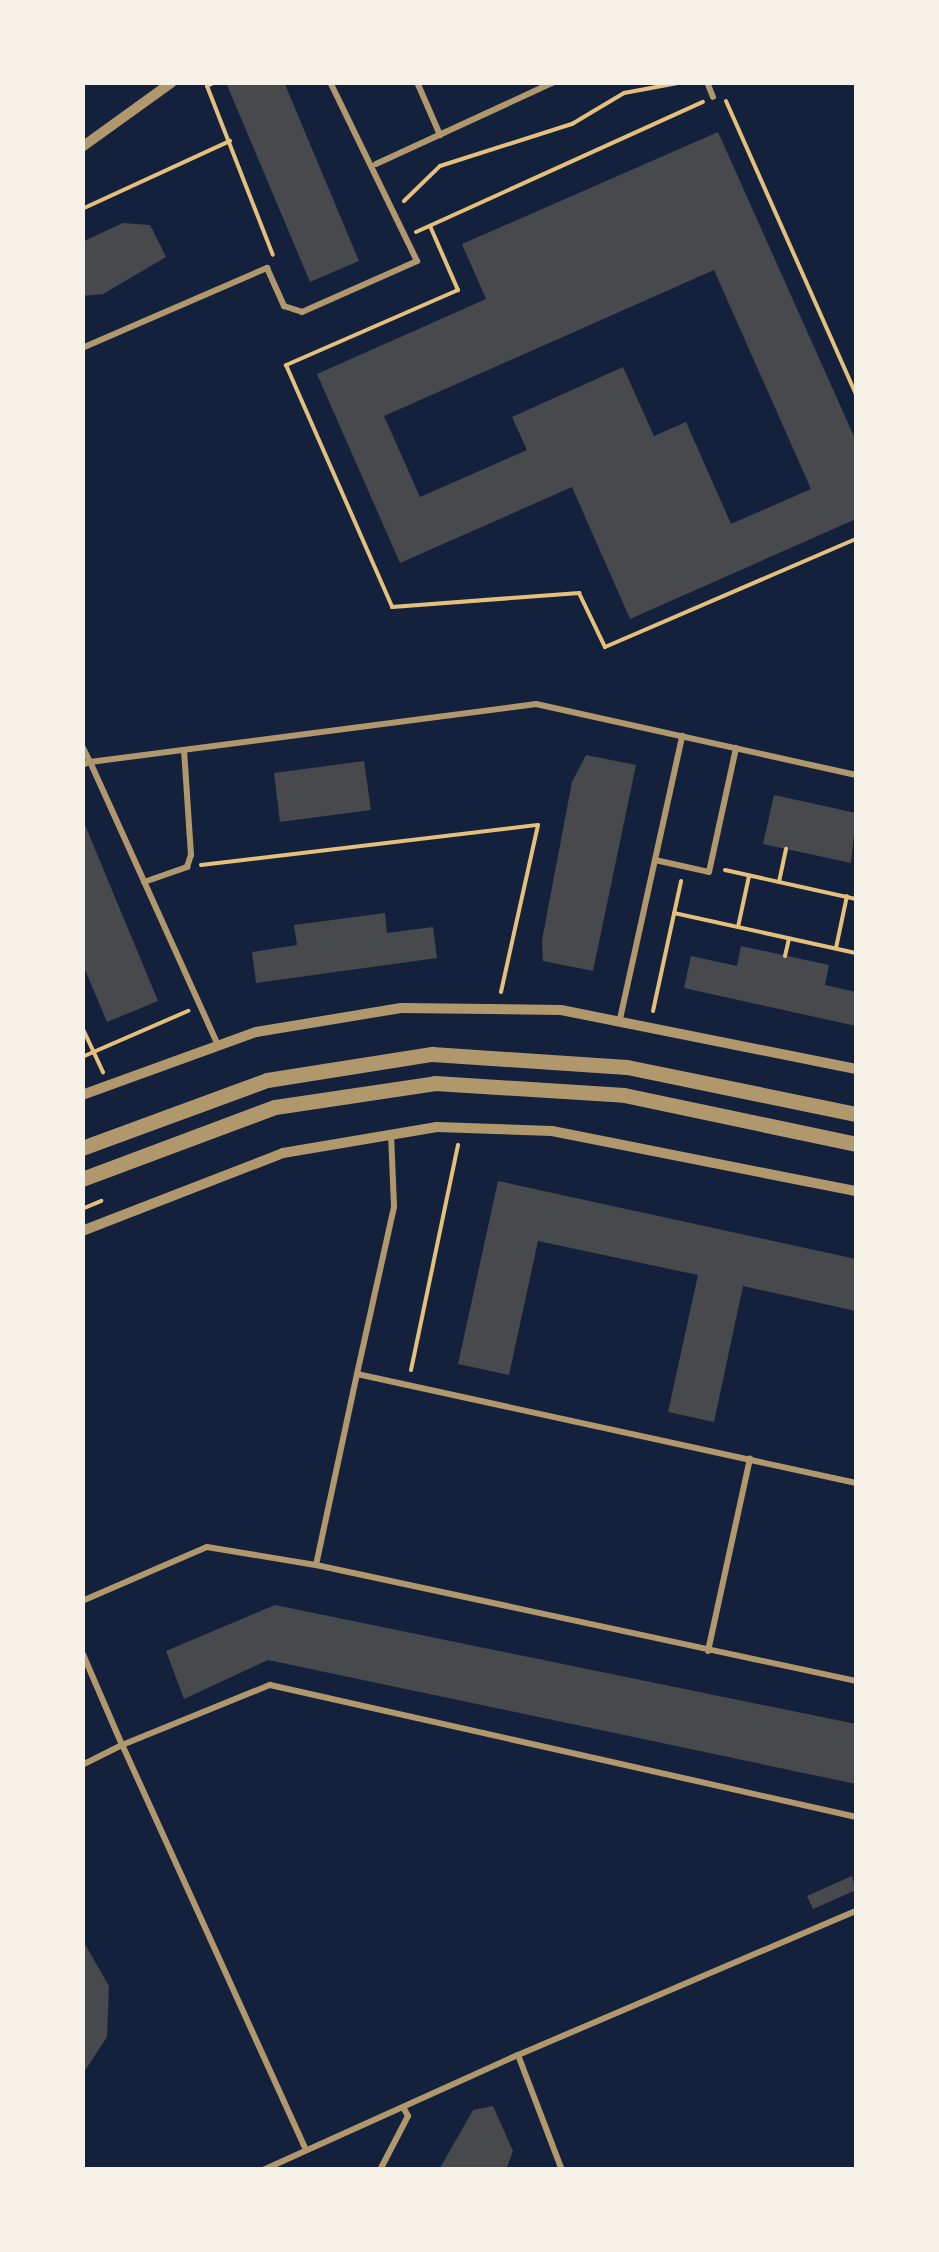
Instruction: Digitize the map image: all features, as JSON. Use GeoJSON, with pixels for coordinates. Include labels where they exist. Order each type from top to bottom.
{"type":"FeatureCollection","features":[{"type":"Feature","properties":{"kind":"street"},"geometry":{"type":"LineString","coordinates":[[82,147],[172,82]]}},
{"type":"Feature","properties":{"kind":"street"},"geometry":{"type":"LineString","coordinates":[[82,1095],[218,1043],[401,1008],[620,1019],[856,1068]]}},
{"type":"Feature","properties":{"kind":"street"},"geometry":{"type":"LineString","coordinates":[[82,1148],[267,1080],[432,1054],[627,1067],[856,1114]]}},
{"type":"Feature","properties":{"kind":"street"},"geometry":{"type":"LineString","coordinates":[[82,1179],[275,1107],[435,1082],[624,1095],[856,1144]]}},
{"type":"Feature","properties":{"kind":"street"},"geometry":{"type":"LineString","coordinates":[[82,1231],[283,1153],[391,1132],[552,1131],[856,1191]]}},
{"type":"Feature","properties":{"kind":"lane"},"geometry":{"type":"LineString","coordinates":[[82,348],[267,268],[284,306],[302,312],[418,261],[376,164],[360,149],[330,82]]}},
{"type":"Feature","properties":{"kind":"lane"},"geometry":{"type":"LineString","coordinates":[[416,82],[440,135]]}},
{"type":"Feature","properties":{"kind":"lane"},"geometry":{"type":"LineString","coordinates":[[376,164],[554,82]]}},
{"type":"Feature","properties":{"kind":"lane"},"geometry":{"type":"LineString","coordinates":[[707,82],[714,98]]}},
{"type":"Feature","properties":{"kind":"lane"},"geometry":{"type":"LineString","coordinates":[[86,764],[536,704],[856,774]]}},
{"type":"Feature","properties":{"kind":"lane"},"geometry":{"type":"LineString","coordinates":[[620,1019],[682,736]]}},
{"type":"Feature","properties":{"kind":"lane"},"geometry":{"type":"LineString","coordinates":[[82,746],[86,764],[218,1043]]}},
{"type":"Feature","properties":{"kind":"lane"},"geometry":{"type":"LineString","coordinates":[[655,860],[710,872],[736,748]]}},
{"type":"Feature","properties":{"kind":"lane"},"geometry":{"type":"LineString","coordinates":[[144,882],[186,867],[184,750]]}},
{"type":"Feature","properties":{"kind":"lane"},"geometry":{"type":"LineString","coordinates":[[316,1565],[394,1208],[391,1132]]}},
{"type":"Feature","properties":{"kind":"lane"},"geometry":{"type":"LineString","coordinates":[[357,1374],[856,1482]]}},
{"type":"Feature","properties":{"kind":"lane"},"geometry":{"type":"LineString","coordinates":[[708,1651],[750,1458]]}},
{"type":"Feature","properties":{"kind":"lane"},"geometry":{"type":"LineString","coordinates":[[82,1600],[207,1548],[316,1565],[856,1681]]}},
{"type":"Feature","properties":{"kind":"lane"},"geometry":{"type":"LineString","coordinates":[[82,1652],[306,2150]]}},
{"type":"Feature","properties":{"kind":"lane"},"geometry":{"type":"LineString","coordinates":[[82,1766],[122,1745],[270,1685],[856,1818]]}},
{"type":"Feature","properties":{"kind":"lane"},"geometry":{"type":"LineString","coordinates":[[264,2170],[856,1910]]}},
{"type":"Feature","properties":{"kind":"lane"},"geometry":{"type":"LineString","coordinates":[[518,2056],[562,2170]]}},
{"type":"Feature","properties":{"kind":"lane"},"geometry":{"type":"LineString","coordinates":[[380,2170],[408,2116],[403,2107]]}},
{"type":"Feature","properties":{"kind":"path"},"geometry":{"type":"LineString","coordinates":[[215,82],[207,86],[276,248],[267,268]]}},
{"type":"Feature","properties":{"kind":"path"},"geometry":{"type":"LineString","coordinates":[[394,206],[440,166],[572,124],[624,93],[682,82]]}},
{"type":"Feature","properties":{"kind":"path"},"geometry":{"type":"LineString","coordinates":[[856,395],[726,101],[714,98],[430,226],[458,290],[286,365],[392,607],[579,593],[604,647],[856,539]]}},
{"type":"Feature","properties":{"kind":"path"},"geometry":{"type":"LineString","coordinates":[[82,209],[230,141]]}},
{"type":"Feature","properties":{"kind":"path"},"geometry":{"type":"LineString","coordinates":[[186,867],[538,825],[500,995]]}},
{"type":"Feature","properties":{"kind":"path"},"geometry":{"type":"LineString","coordinates":[[779,882],[786,849]]}},
{"type":"Feature","properties":{"kind":"path"},"geometry":{"type":"LineString","coordinates":[[652,1011],[684,866]]}},
{"type":"Feature","properties":{"kind":"path"},"geometry":{"type":"LineString","coordinates":[[730,872],[856,899]]}},
{"type":"Feature","properties":{"kind":"path"},"geometry":{"type":"LineString","coordinates":[[738,927],[750,876]]}},
{"type":"Feature","properties":{"kind":"path"},"geometry":{"type":"LineString","coordinates":[[836,948],[847,896]]}},
{"type":"Feature","properties":{"kind":"path"},"geometry":{"type":"LineString","coordinates":[[674,913],[856,952]]}},
{"type":"Feature","properties":{"kind":"path"},"geometry":{"type":"LineString","coordinates":[[785,956],[789,938]]}},
{"type":"Feature","properties":{"kind":"path"},"geometry":{"type":"LineString","coordinates":[[82,1056],[200,1006]]}},
{"type":"Feature","properties":{"kind":"path"},"geometry":{"type":"LineString","coordinates":[[82,1027],[104,1074]]}},
{"type":"Feature","properties":{"kind":"path"},"geometry":{"type":"LineString","coordinates":[[408,1385],[458,1144]]}},
{"type":"Feature","properties":{"kind":"path"},"geometry":{"type":"LineString","coordinates":[[82,1209],[100,1201]]}},
{"type":"Feature","properties":{"kind":"building"},"geometry":{"type":"Polygon","coordinates":[[[284,82],[359,261],[310,282],[227,85],[284,82]]]}},
{"type":"Feature","properties":{"kind":"building"},"geometry":{"type":"Polygon","coordinates":[[[718,132],[856,441],[856,519],[630,619],[572,487],[400,563],[317,374],[486,299],[462,244],[718,132]],[[714,270],[384,416],[420,497],[527,450],[512,417],[623,367],[654,436],[686,422],[731,524],[811,489],[714,270]]]}},
{"type":"Feature","properties":{"kind":"building"},"geometry":{"type":"Polygon","coordinates":[[[123,223],[150,225],[166,257],[103,294],[82,296],[84,241],[123,223]]]}},
{"type":"Feature","properties":{"kind":"building"},"geometry":{"type":"Polygon","coordinates":[[[586,755],[636,765],[593,971],[543,961],[542,940],[572,782],[586,755]]]}},
{"type":"Feature","properties":{"kind":"building"},"geometry":{"type":"Polygon","coordinates":[[[364,761],[371,810],[280,822],[274,773],[364,761]]]}},
{"type":"Feature","properties":{"kind":"building"},"geometry":{"type":"Polygon","coordinates":[[[774,795],[856,813],[851,863],[763,844],[774,795]]]}},
{"type":"Feature","properties":{"kind":"building"},"geometry":{"type":"Polygon","coordinates":[[[83,820],[158,1001],[107,1022],[83,965],[83,820]]]}},
{"type":"Feature","properties":{"kind":"building"},"geometry":{"type":"Polygon","coordinates":[[[385,913],[387,933],[433,927],[437,958],[256,983],[252,952],[297,945],[294,925],[385,913]]]}},
{"type":"Feature","properties":{"kind":"building"},"geometry":{"type":"Polygon","coordinates":[[[741,946],[829,965],[825,985],[856,992],[856,1026],[684,988],[691,956],[737,966],[741,946]]]}},
{"type":"Feature","properties":{"kind":"building"},"geometry":{"type":"Polygon","coordinates":[[[498,1181],[856,1259],[856,1311],[743,1286],[714,1422],[668,1412],[698,1275],[538,1241],[509,1375],[458,1364],[498,1181]]]}},
{"type":"Feature","properties":{"kind":"building"},"geometry":{"type":"Polygon","coordinates":[[[275,1605],[856,1724],[856,1784],[268,1660],[184,1699],[166,1651],[275,1605]]]}},
{"type":"Feature","properties":{"kind":"building"},"geometry":{"type":"Polygon","coordinates":[[[852,1876],[856,1890],[813,1909],[807,1896],[852,1876]]]}},
{"type":"Feature","properties":{"kind":"building"},"geometry":{"type":"Polygon","coordinates":[[[82,1939],[109,1986],[107,2037],[82,2075],[82,1939]]]}},
{"type":"Feature","properties":{"kind":"building"},"geometry":{"type":"Polygon","coordinates":[[[493,2106],[513,2151],[506,2170],[439,2170],[473,2110],[493,2106]]]}}]}
